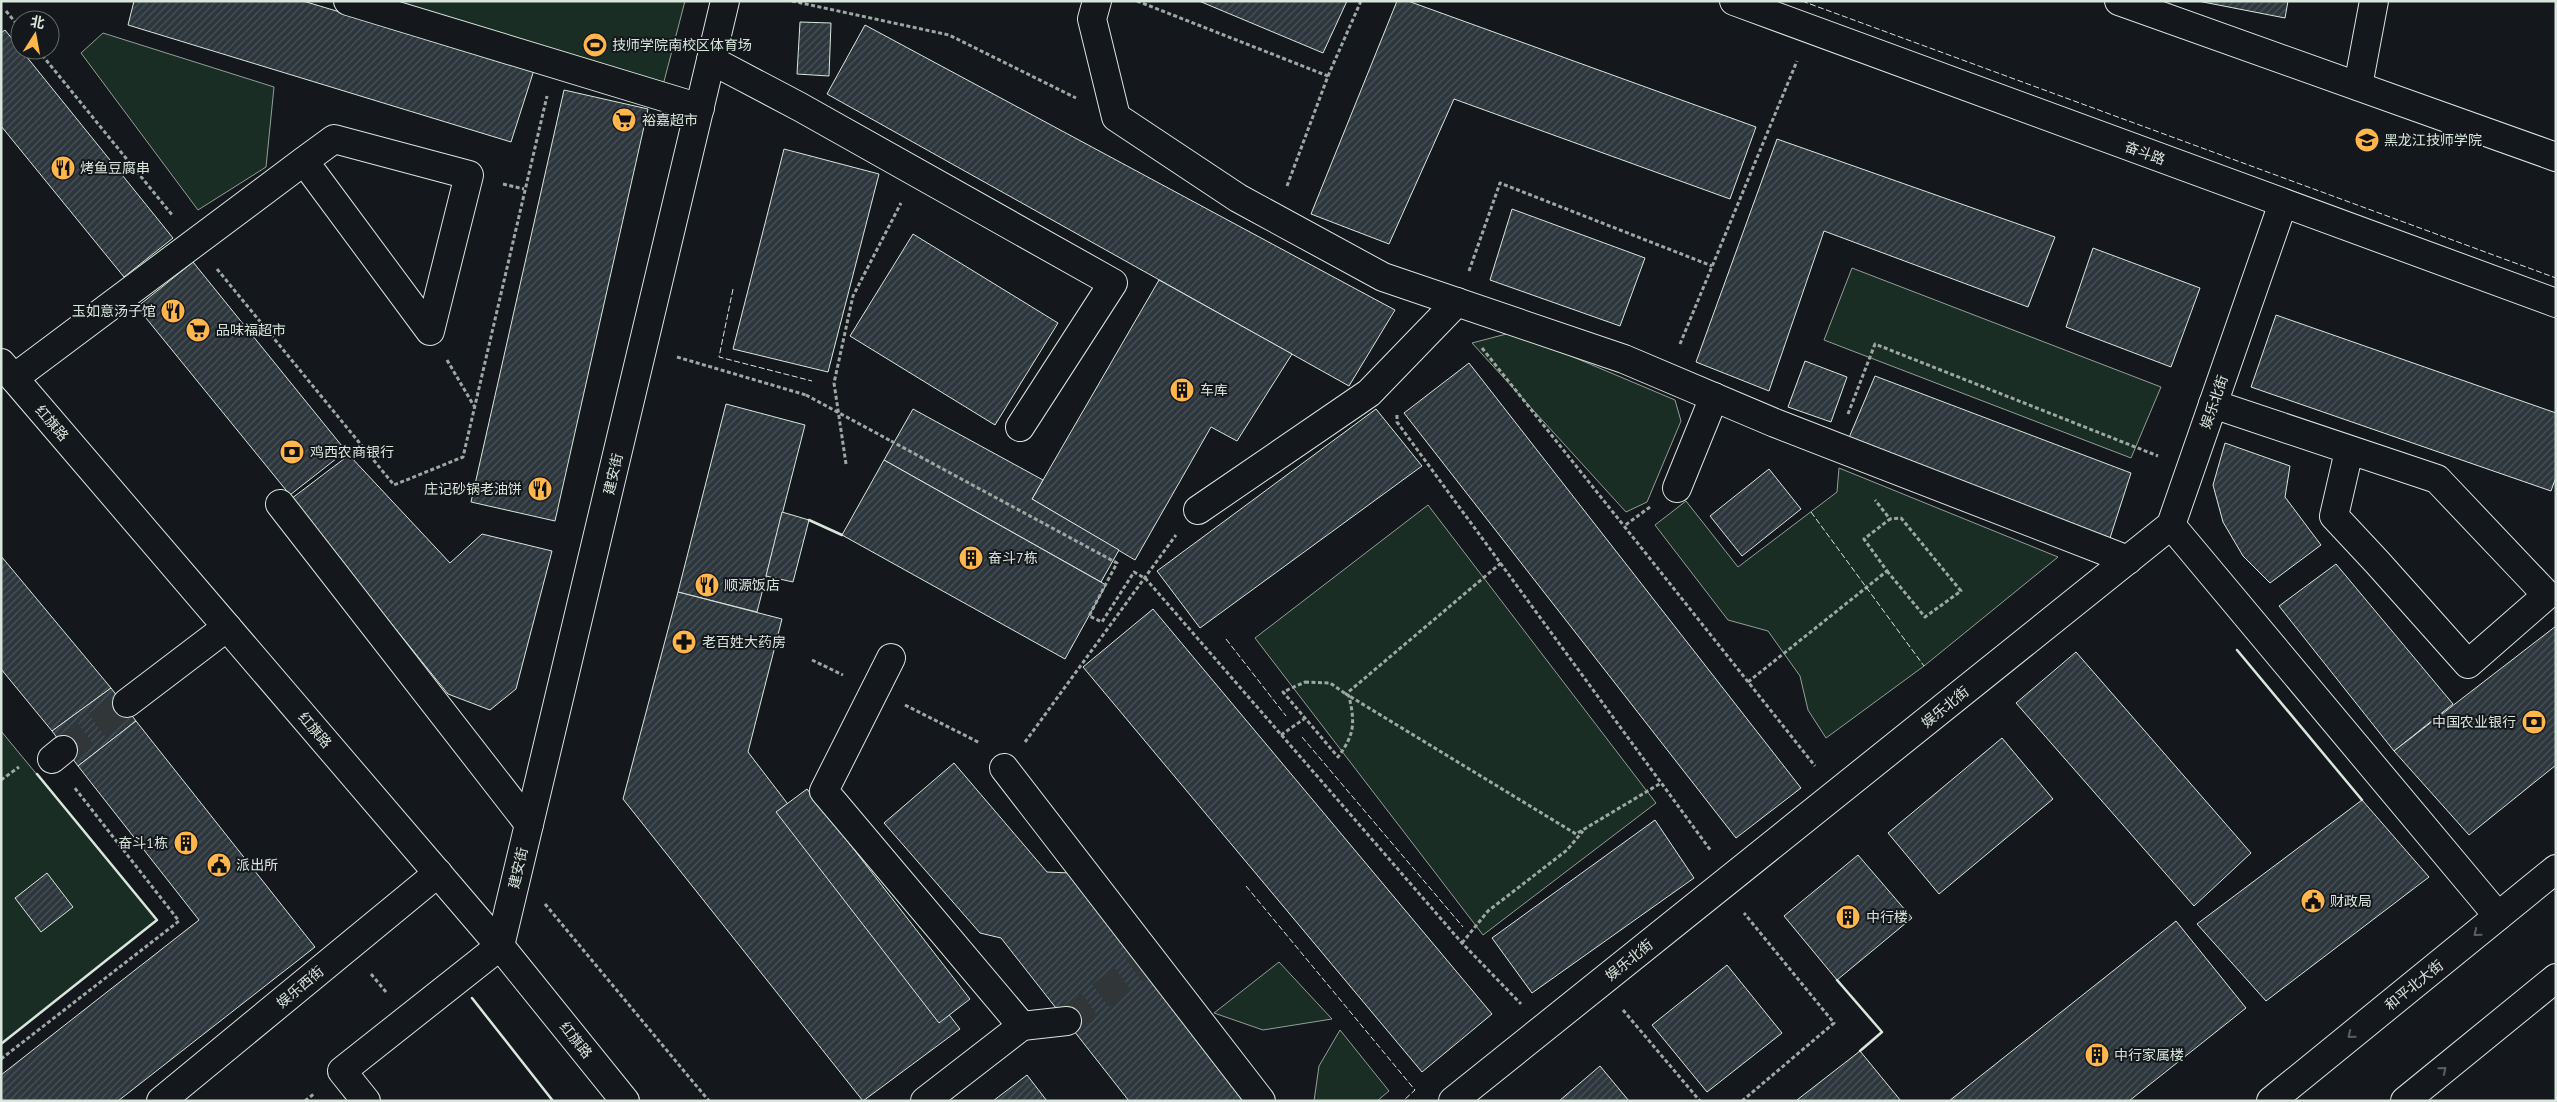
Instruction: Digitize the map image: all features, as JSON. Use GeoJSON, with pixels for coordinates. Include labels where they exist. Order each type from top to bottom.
{"type":"FeatureCollection","features":[{"type":"Feature","properties":{"kind":"street"},"geometry":{"type":"LineString","coordinates":[[348,1],[700,108]]}},
{"type":"Feature","properties":{"kind":"street","name":"建安街"},"geometry":{"type":"LineString","coordinates":[[500,946],[726,1]]}},
{"type":"Feature","properties":{"kind":"street"},"geometry":{"type":"LineString","coordinates":[[1097,1],[1092,19],[1116,118],[1238,198],[1383,277],[1624,359],[1836,446],[2128,560]]}},
{"type":"Feature","properties":{"kind":"street","name":"奋斗路"},"geometry":{"type":"LineString","coordinates":[[1734,1],[2556,303]]}},
{"type":"Feature","properties":{"kind":"street"},"geometry":{"type":"LineString","coordinates":[[2119,1],[2556,157]]}},
{"type":"Feature","properties":{"kind":"street"},"geometry":{"type":"LineString","coordinates":[[2358,86],[2374,1]]}},
{"type":"Feature","properties":{"kind":"street"},"geometry":{"type":"LineString","coordinates":[[711,60],[800,107],[1112,284],[1020,427]]}},
{"type":"Feature","properties":{"kind":"street"},"geometry":{"type":"LineString","coordinates":[[7,371],[195,243],[334,139],[469,175],[430,332]]}},
{"type":"Feature","properties":{"kind":"street"},"geometry":{"type":"LineString","coordinates":[[304,161],[430,332]]}},
{"type":"Feature","properties":{"kind":"street","name":"娱乐北街"},"geometry":{"type":"LineString","coordinates":[[1453,1101],[2171,525],[2283,204]]}},
{"type":"Feature","properties":{"kind":"street"},"geometry":{"type":"LineString","coordinates":[[1198,510],[1369,393],[1457,302]]}},
{"type":"Feature","properties":{"kind":"street","name":"红旗路"},"geometry":{"type":"LineString","coordinates":[[7,371],[500,946],[625,1101]]}},
{"type":"Feature","properties":{"kind":"street"},"geometry":{"type":"LineString","coordinates":[[1677,488],[1714,397]]}},
{"type":"Feature","properties":{"kind":"street"},"geometry":{"type":"LineString","coordinates":[[2213,404],[2437,479],[2547,595],[2468,664],[2334,516],[2349,451]]}},
{"type":"Feature","properties":{"kind":"street"},"geometry":{"type":"LineString","coordinates":[[280,504],[529,824]]}},
{"type":"Feature","properties":{"kind":"street"},"geometry":{"type":"LineString","coordinates":[[2171,525],[2498,916]]}},
{"type":"Feature","properties":{"kind":"street"},"geometry":{"type":"LineString","coordinates":[[127,703],[227,627]]}},
{"type":"Feature","properties":{"kind":"street"},"geometry":{"type":"LineString","coordinates":[[891,658],[824,791],[1022,1026]]}},
{"type":"Feature","properties":{"kind":"street"},"geometry":{"type":"LineString","coordinates":[[1004,768],[1261,1101]]}},
{"type":"Feature","properties":{"kind":"street","name":"和平北大街"},"geometry":{"type":"LineString","coordinates":[[2271,1101],[2556,868]]}},
{"type":"Feature","properties":{"kind":"street","name":"娱乐西街"},"geometry":{"type":"LineString","coordinates":[[162,1101],[438,873]]}},
{"type":"Feature","properties":{"kind":"street"},"geometry":{"type":"LineString","coordinates":[[366,1101],[342,1071],[500,946]]}},
{"type":"Feature","properties":{"kind":"street"},"geometry":{"type":"LineString","coordinates":[[2405,1101],[2556,978]]}},
{"type":"Feature","properties":{"kind":"street"},"geometry":{"type":"LineString","coordinates":[[925,1101],[1022,1026],[1067,1020]]}},
{"type":"Feature","properties":{"kind":"path"},"geometry":{"type":"LineString","coordinates":[[792,1],[949,35],[1116,118]]}},
{"type":"Feature","properties":{"kind":"path"},"geometry":{"type":"LineString","coordinates":[[1137,1],[1328,76]]}},
{"type":"Feature","properties":{"kind":"path"},"geometry":{"type":"LineString","coordinates":[[1275,218],[1328,76],[1362,1]]}},
{"type":"Feature","properties":{"kind":"path"},"geometry":{"type":"LineString","coordinates":[[6,11],[10,16]]}},
{"type":"Feature","properties":{"kind":"path"},"geometry":{"type":"LineString","coordinates":[[1666,377],[1810,29]]}},
{"type":"Feature","properties":{"kind":"path"},"geometry":{"type":"LineString","coordinates":[[46,60],[394,485],[463,457],[555,64]]}},
{"type":"Feature","properties":{"kind":"path"},"geometry":{"type":"LineString","coordinates":[[846,464],[834,383],[853,296],[916,173]]}},
{"type":"Feature","properties":{"kind":"path"},"geometry":{"type":"LineString","coordinates":[[1457,302],[1500,183],[1712,266]]}},
{"type":"Feature","properties":{"kind":"path"},"geometry":{"type":"LineString","coordinates":[[430,332],[475,406]]}},
{"type":"Feature","properties":{"kind":"path"},"geometry":{"type":"LineString","coordinates":[[1479,344],[1836,793]]}},
{"type":"Feature","properties":{"kind":"path"},"geometry":{"type":"LineString","coordinates":[[1836,446],[1875,344],[2191,469]]}},
{"type":"Feature","properties":{"kind":"path"},"geometry":{"type":"LineString","coordinates":[[643,347],[806,395],[1117,563],[1089,616],[1102,622],[1134,572],[1146,578],[1462,943],[1544,1028]]}},
{"type":"Feature","properties":{"kind":"path"},"geometry":{"type":"LineString","coordinates":[[1383,379],[1398,400],[1397,422],[1691,824]]}},
{"type":"Feature","properties":{"kind":"path"},"geometry":{"type":"LineString","coordinates":[[1624,526],[1677,488]]}},
{"type":"Feature","properties":{"kind":"path"},"geometry":{"type":"LineString","coordinates":[[1874,498],[1890,520]]}},
{"type":"Feature","properties":{"kind":"path"},"geometry":{"type":"LineString","coordinates":[[1901,518],[1961,591],[1925,617],[1887,571],[1864,539],[1890,520],[1901,518]]}},
{"type":"Feature","properties":{"kind":"path"},"geometry":{"type":"LineString","coordinates":[[812,660],[979,742],[1004,768],[1146,578],[1162,551]]}},
{"type":"Feature","properties":{"kind":"path"},"geometry":{"type":"LineString","coordinates":[[1346,694],[1501,563]]}},
{"type":"Feature","properties":{"kind":"path"},"geometry":{"type":"LineString","coordinates":[[1748,682],[1887,571]]}},
{"type":"Feature","properties":{"kind":"path"},"geometry":{"type":"LineString","coordinates":[[1346,694],[1354,716],[1351,738],[1338,757],[1283,692],[1305,682],[1330,682],[1346,694],[1576,834],[1661,783]]}},
{"type":"Feature","properties":{"kind":"path"},"geometry":{"type":"LineString","coordinates":[[1281,735],[1304,719]]}},
{"type":"Feature","properties":{"kind":"path"},"geometry":{"type":"LineString","coordinates":[[1,1059],[179,921],[58,755]]}},
{"type":"Feature","properties":{"kind":"path"},"geometry":{"type":"LineString","coordinates":[[1462,943],[1488,911],[1567,850],[1587,827]]}},
{"type":"Feature","properties":{"kind":"path"},"geometry":{"type":"LineString","coordinates":[[518,871],[708,1101]]}},
{"type":"Feature","properties":{"kind":"path"},"geometry":{"type":"LineString","coordinates":[[1721,886],[1834,1023],[1742,1101]]}},
{"type":"Feature","properties":{"kind":"path"},"geometry":{"type":"LineString","coordinates":[[348,948],[409,1018]]}},
{"type":"Feature","properties":{"kind":"path"},"geometry":{"type":"LineString","coordinates":[[1600,983],[1700,1101]]}},
{"type":"Feature","properties":{"kind":"green space","name":"技师学院南校区体育场"},"geometry":{"type":"Polygon","coordinates":[[[373,1],[685,1],[662,89],[373,1]]]}},
{"type":"Feature","properties":{"kind":"green space"},"geometry":{"type":"Polygon","coordinates":[[[103,33],[274,87],[266,167],[198,210],[81,53],[103,33]]]}},
{"type":"Feature","properties":{"kind":"green space"},"geometry":{"type":"Polygon","coordinates":[[[1852,268],[2161,387],[2131,458],[1824,340],[1852,268]]]}},
{"type":"Feature","properties":{"kind":"green space"},"geometry":{"type":"Polygon","coordinates":[[[1514,332],[1675,400],[1681,421],[1647,502],[1626,512],[1472,343],[1514,332]]]}},
{"type":"Feature","properties":{"kind":"green space"},"geometry":{"type":"Polygon","coordinates":[[[1839,468],[2058,557],[1924,666],[1826,738],[1808,710],[1800,676],[1768,631],[1728,620],[1655,525],[1686,501],[1738,567],[1837,492],[1839,468]]]}},
{"type":"Feature","properties":{"kind":"green space"},"geometry":{"type":"Polygon","coordinates":[[[1428,505],[1656,803],[1483,935],[1255,638],[1428,505]]]}},
{"type":"Feature","properties":{"kind":"green space"},"geometry":{"type":"Polygon","coordinates":[[[1,731],[157,920],[1,1044],[1,731]]]}},
{"type":"Feature","properties":{"kind":"green space"},"geometry":{"type":"Polygon","coordinates":[[[1279,962],[1332,1019],[1263,1030],[1214,1013],[1279,962]]]}},
{"type":"Feature","properties":{"kind":"green space"},"geometry":{"type":"Polygon","coordinates":[[[1340,1030],[1389,1091],[1377,1101],[1314,1101],[1319,1066],[1340,1030]]]}},
{"type":"Feature","properties":{"kind":"building"},"geometry":{"type":"Polygon","coordinates":[[[134,1],[303,1],[534,70],[511,142],[128,25],[134,1]]]}},
{"type":"Feature","properties":{"kind":"building"},"geometry":{"type":"Polygon","coordinates":[[[1199,1],[1347,1],[1323,53],[1199,1]]]}},
{"type":"Feature","properties":{"kind":"building"},"geometry":{"type":"Polygon","coordinates":[[[1397,1],[1408,1],[1756,127],[1730,199],[1454,99],[1389,244],[1311,214],[1397,1]]]}},
{"type":"Feature","properties":{"kind":"building"},"geometry":{"type":"Polygon","coordinates":[[[2198,1],[2288,1],[2285,18],[2198,1]]]}},
{"type":"Feature","properties":{"kind":"building"},"geometry":{"type":"Polygon","coordinates":[[[800,22],[831,23],[829,76],[797,74],[800,22]]]}},
{"type":"Feature","properties":{"kind":"building"},"geometry":{"type":"Polygon","coordinates":[[[865,25],[1395,310],[1349,386],[827,94],[865,25]]]}},
{"type":"Feature","properties":{"kind":"building"},"geometry":{"type":"Polygon","coordinates":[[[5,30],[10,36],[10,60],[29,60],[173,238],[124,277],[1,126],[1,33],[5,30]]]}},
{"type":"Feature","properties":{"kind":"building"},"geometry":{"type":"Polygon","coordinates":[[[564,90],[648,109],[555,521],[471,502],[564,90]]]}},
{"type":"Feature","properties":{"kind":"building"},"geometry":{"type":"Polygon","coordinates":[[[1777,139],[2055,237],[2028,307],[1824,231],[1769,391],[1696,362],[1777,139]]]}},
{"type":"Feature","properties":{"kind":"building"},"geometry":{"type":"Polygon","coordinates":[[[784,149],[879,174],[828,372],[733,349],[784,149]]]}},
{"type":"Feature","properties":{"kind":"building"},"geometry":{"type":"Polygon","coordinates":[[[1512,209],[1645,258],[1620,326],[1490,280],[1512,209]]]}},
{"type":"Feature","properties":{"kind":"building"},"geometry":{"type":"Polygon","coordinates":[[[913,234],[1058,323],[995,425],[850,336],[913,234]]]}},
{"type":"Feature","properties":{"kind":"building"},"geometry":{"type":"Polygon","coordinates":[[[2093,248],[2200,288],[2171,367],[2066,327],[2093,248]]]}},
{"type":"Feature","properties":{"kind":"building"},"geometry":{"type":"Polygon","coordinates":[[[193,262],[346,451],[290,495],[137,307],[193,262]]]}},
{"type":"Feature","properties":{"kind":"building","name":"车库"},"geometry":{"type":"Polygon","coordinates":[[[1159,280],[1292,354],[1237,441],[1211,427],[1135,560],[1032,499],[1159,280]]]}},
{"type":"Feature","properties":{"kind":"building"},"geometry":{"type":"Polygon","coordinates":[[[2276,315],[2556,413],[2556,477],[2551,491],[2251,387],[2276,315]]]}},
{"type":"Feature","properties":{"kind":"building"},"geometry":{"type":"Polygon","coordinates":[[[1805,361],[1847,377],[1831,422],[1788,407],[1805,361]]]}},
{"type":"Feature","properties":{"kind":"building"},"geometry":{"type":"Polygon","coordinates":[[[1469,363],[1801,788],[1736,838],[1404,413],[1469,363]]]}},
{"type":"Feature","properties":{"kind":"building"},"geometry":{"type":"Polygon","coordinates":[[[1875,376],[2131,473],[2110,538],[1848,440],[1875,376]]]}},
{"type":"Feature","properties":{"kind":"building"},"geometry":{"type":"Polygon","coordinates":[[[726,404],[805,425],[757,612],[678,592],[726,404]]]}},
{"type":"Feature","properties":{"kind":"building"},"geometry":{"type":"Polygon","coordinates":[[[913,409],[1043,480],[1032,499],[1119,550],[1101,582],[884,460],[913,409]]]}},
{"type":"Feature","properties":{"kind":"building"},"geometry":{"type":"Polygon","coordinates":[[[1376,409],[1422,466],[1200,628],[1157,571],[1376,409]]]}},
{"type":"Feature","properties":{"kind":"building"},"geometry":{"type":"Polygon","coordinates":[[[2225,443],[2290,466],[2285,497],[2321,545],[2270,583],[2243,556],[2223,522],[2213,485],[2225,443]]]}},
{"type":"Feature","properties":{"kind":"building"},"geometry":{"type":"Polygon","coordinates":[[[349,455],[450,563],[482,534],[552,551],[516,689],[490,710],[448,694],[291,499],[349,455]]]}},
{"type":"Feature","properties":{"kind":"building","name":"奋斗7栋"},"geometry":{"type":"Polygon","coordinates":[[[884,460],[1106,585],[1065,659],[842,535],[884,460]]]}},
{"type":"Feature","properties":{"kind":"building"},"geometry":{"type":"Polygon","coordinates":[[[1769,469],[1801,509],[1742,556],[1710,516],[1769,469]]]}},
{"type":"Feature","properties":{"kind":"building"},"geometry":{"type":"Polygon","coordinates":[[[782,512],[809,520],[793,582],[766,576],[782,512]]]}},
{"type":"Feature","properties":{"kind":"building"},"geometry":{"type":"Polygon","coordinates":[[[1,556],[111,688],[52,731],[1,669],[1,556]]]}},
{"type":"Feature","properties":{"kind":"building"},"geometry":{"type":"Polygon","coordinates":[[[2336,564],[2453,704],[2394,751],[2279,606],[2336,564]]]}},
{"type":"Feature","properties":{"kind":"building"},"geometry":{"type":"Polygon","coordinates":[[[678,592],[782,619],[748,752],[960,1029],[863,1101],[623,799],[678,592]]]}},
{"type":"Feature","properties":{"kind":"building"},"geometry":{"type":"Polygon","coordinates":[[[1153,609],[1492,1014],[1422,1072],[1083,667],[1153,609]]]}},
{"type":"Feature","properties":{"kind":"building"},"geometry":{"type":"Polygon","coordinates":[[[2556,626],[2556,765],[2469,835],[2394,751],[2556,626]]]}},
{"type":"Feature","properties":{"kind":"building"},"geometry":{"type":"Polygon","coordinates":[[[2076,652],[2251,853],[2194,906],[2016,703],[2076,652]]]}},
{"type":"Feature","properties":{"kind":"building"},"geometry":{"type":"Polygon","coordinates":[[[111,688],[136,721],[78,766],[52,731],[111,688]]]}},
{"type":"Feature","properties":{"kind":"building","name":"奋斗1栋"},"geometry":{"type":"Polygon","coordinates":[[[136,721],[315,947],[118,1101],[1,1101],[1,1075],[199,920],[78,766],[136,721]]]}},
{"type":"Feature","properties":{"kind":"building"},"geometry":{"type":"Polygon","coordinates":[[[2002,738],[2053,799],[1939,894],[1888,833],[2002,738]]]}},
{"type":"Feature","properties":{"kind":"building"},"geometry":{"type":"Polygon","coordinates":[[[954,763],[1047,872],[1070,873],[1249,1101],[1129,1101],[1001,938],[980,933],[884,823],[954,763]]]}},
{"type":"Feature","properties":{"kind":"building"},"geometry":{"type":"Polygon","coordinates":[[[807,789],[970,999],[939,1023],[776,812],[807,789]]]}},
{"type":"Feature","properties":{"kind":"building","name":"财政局"},"geometry":{"type":"Polygon","coordinates":[[[2362,800],[2429,877],[2266,1001],[2197,924],[2362,800]]]}},
{"type":"Feature","properties":{"kind":"building"},"geometry":{"type":"Polygon","coordinates":[[[1655,820],[1694,878],[1532,993],[1492,938],[1655,820]]]}},
{"type":"Feature","properties":{"kind":"building","name":"中行楼"},"geometry":{"type":"Polygon","coordinates":[[[1858,855],[1912,918],[1837,980],[1784,916],[1858,855]]]}},
{"type":"Feature","properties":{"kind":"building"},"geometry":{"type":"Polygon","coordinates":[[[47,873],[73,907],[41,932],[15,898],[47,873]]]}},
{"type":"Feature","properties":{"kind":"building","name":"中行家属楼"},"geometry":{"type":"Polygon","coordinates":[[[2176,921],[2246,1008],[2129,1101],[1949,1101],[2176,921]]]}},
{"type":"Feature","properties":{"kind":"building"},"geometry":{"type":"Polygon","coordinates":[[[1727,965],[1782,1033],[1707,1092],[1652,1025],[1727,965]]]}},
{"type":"Feature","properties":{"kind":"building"},"geometry":{"type":"Polygon","coordinates":[[[1860,1051],[1901,1101],[1797,1101],[1797,1100],[1860,1051]]]}},
{"type":"Feature","properties":{"kind":"building"},"geometry":{"type":"Polygon","coordinates":[[[1600,1066],[1629,1101],[1559,1101],[1600,1066]]]}},
{"type":"Feature","properties":{"kind":"building"},"geometry":{"type":"Polygon","coordinates":[[[1027,1075],[1047,1101],[993,1101],[1027,1075]]]}},
{"type":"Feature","properties":{"kind":"tunnel"},"geometry":{"type":"LineString","coordinates":[[63,750],[127,703]]}},
{"type":"Feature","properties":{"kind":"tunnel"},"geometry":{"type":"LineString","coordinates":[[1067,1021],[1150,958]]}},
{"type":"Feature","properties":{"kind":"fence"},"geometry":{"type":"LineString","coordinates":[[1802,1],[2556,278]]}},
{"type":"Feature","properties":{"kind":"fence"},"geometry":{"type":"LineString","coordinates":[[733,289],[719,357],[812,381]]}},
{"type":"Feature","properties":{"kind":"fence"},"geometry":{"type":"LineString","coordinates":[[1811,512],[1924,666]]}},
{"type":"Feature","properties":{"kind":"fence"},"geometry":{"type":"LineString","coordinates":[[1226,639],[1286,716]]}},
{"type":"Feature","properties":{"kind":"fence"},"geometry":{"type":"LineString","coordinates":[[1302,737],[1463,927]]}},
{"type":"Feature","properties":{"kind":"fence"},"geometry":{"type":"LineString","coordinates":[[1246,886],[1415,1090],[1403,1101]]}},
{"type":"Feature","properties":{"kind":"wall"},"geometry":{"type":"LineString","coordinates":[[809,520],[842,535]]}},
{"type":"Feature","properties":{"kind":"wall"},"geometry":{"type":"LineString","coordinates":[[2237,650],[2362,800]]}},
{"type":"Feature","properties":{"kind":"wall"},"geometry":{"type":"LineString","coordinates":[[1,1044],[157,920],[37,774]]}},
{"type":"Feature","properties":{"kind":"wall"},"geometry":{"type":"LineString","coordinates":[[1837,980],[1882,1032],[1860,1051]]}},
{"type":"Feature","properties":{"kind":"wall"},"geometry":{"type":"LineString","coordinates":[[472,998],[553,1101]]}},
{"type":"Feature","properties":{"kind":"place","name":"技师学院南校区体育场"},"geometry":{"type":"Point","coordinates":[595,45]}},
{"type":"Feature","properties":{"kind":"place","name":"裕嘉超市"},"geometry":{"type":"Point","coordinates":[624,120]}},
{"type":"Feature","properties":{"kind":"place","name":"黑龙江技师学院"},"geometry":{"type":"Point","coordinates":[2367,140]}},
{"type":"Feature","properties":{"kind":"place","name":"烤鱼豆腐串"},"geometry":{"type":"Point","coordinates":[63,168]}},
{"type":"Feature","properties":{"kind":"place","name":"玉如意汤子馆"},"geometry":{"type":"Point","coordinates":[173,311]}},
{"type":"Feature","properties":{"kind":"place","name":"品味福超市"},"geometry":{"type":"Point","coordinates":[198,330]}},
{"type":"Feature","properties":{"kind":"place","name":"车库"},"geometry":{"type":"Point","coordinates":[1182,390]}},
{"type":"Feature","properties":{"kind":"place","name":"鸡西农商银行"},"geometry":{"type":"Point","coordinates":[292,452]}},
{"type":"Feature","properties":{"kind":"place","name":"庄记砂锅老油饼"},"geometry":{"type":"Point","coordinates":[540,489]}},
{"type":"Feature","properties":{"kind":"place","name":"奋斗7栋"},"geometry":{"type":"Point","coordinates":[971,558]}},
{"type":"Feature","properties":{"kind":"place","name":"顺源饭店"},"geometry":{"type":"Point","coordinates":[707,585]}},
{"type":"Feature","properties":{"kind":"place","name":"老百姓大药房"},"geometry":{"type":"Point","coordinates":[684,642]}},
{"type":"Feature","properties":{"kind":"place","name":"中国农业银行"},"geometry":{"type":"Point","coordinates":[2534,722]}},
{"type":"Feature","properties":{"kind":"place","name":"奋斗1栋"},"geometry":{"type":"Point","coordinates":[186,843]}},
{"type":"Feature","properties":{"kind":"place","name":"派出所"},"geometry":{"type":"Point","coordinates":[219,865]}},
{"type":"Feature","properties":{"kind":"place","name":"财政局"},"geometry":{"type":"Point","coordinates":[2313,901]}},
{"type":"Feature","properties":{"kind":"place","name":"中行楼"},"geometry":{"type":"Point","coordinates":[1848,917]}},
{"type":"Feature","properties":{"kind":"place","name":"中行家属楼"},"geometry":{"type":"Point","coordinates":[2097,1055]}}]}
